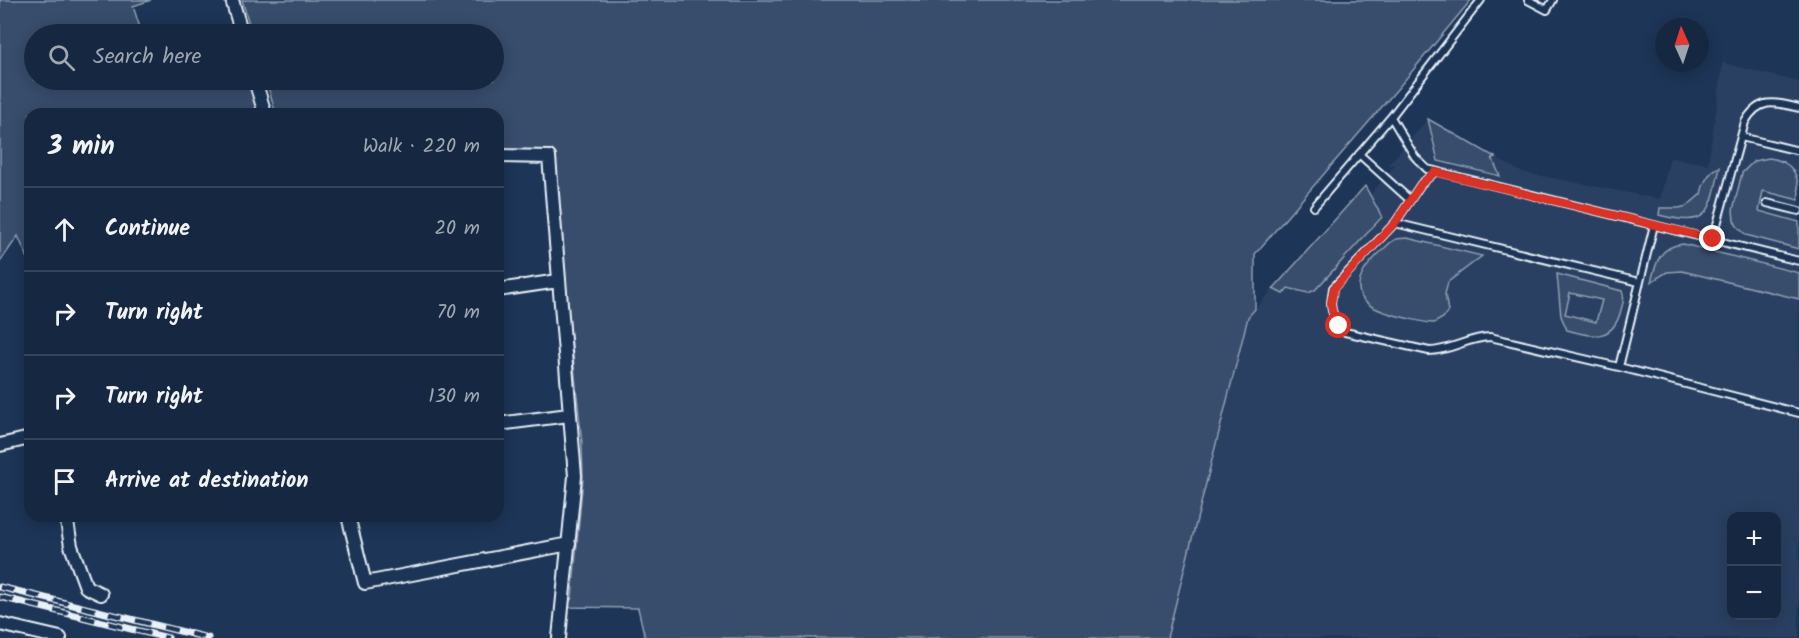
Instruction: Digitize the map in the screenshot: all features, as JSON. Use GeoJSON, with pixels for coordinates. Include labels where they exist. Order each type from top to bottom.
{"type":"FeatureCollection","features":[{"type":"Feature","properties":{"kind":"street"},"geometry":{"type":"LineString","coordinates":[[232,0],[239,24]]}},
{"type":"Feature","properties":{"kind":"street"},"geometry":{"type":"LineString","coordinates":[[258,90],[263,108]]}},
{"type":"Feature","properties":{"kind":"street"},"geometry":{"type":"LineString","coordinates":[[504,156],[549,157],[575,476],[559,638]]}},
{"type":"Feature","properties":{"kind":"street"},"geometry":{"type":"LineString","coordinates":[[504,289],[558,281]]}},
{"type":"Feature","properties":{"kind":"street"},"geometry":{"type":"LineString","coordinates":[[504,423],[569,415]]}},
{"type":"Feature","properties":{"kind":"street"},"geometry":{"type":"LineString","coordinates":[[0,445],[24,439]]}},
{"type":"Feature","properties":{"kind":"street"},"geometry":{"type":"LineString","coordinates":[[67,522],[71,546],[86,587],[101,594]]}},
{"type":"Feature","properties":{"kind":"street"},"geometry":{"type":"LineString","coordinates":[[350,522],[365,583],[569,544]]}},
{"type":"Feature","properties":{"kind":"street"},"geometry":{"type":"LineString","coordinates":[[0,624],[53,637]]}},
{"type":"Feature","properties":{"kind":"lane"},"geometry":{"type":"LineString","coordinates":[[1314,207],[1391,117],[1481,0]]}},
{"type":"Feature","properties":{"kind":"lane"},"geometry":{"type":"LineString","coordinates":[[1528,0],[1547,10],[1553,0]]}},
{"type":"Feature","properties":{"kind":"lane"},"geometry":{"type":"LineString","coordinates":[[1713,239],[1741,137],[1751,112],[1758,106],[1768,103],[1780,103],[1799,108]]}},
{"type":"Feature","properties":{"kind":"lane"},"geometry":{"type":"LineString","coordinates":[[1391,117],[1420,164],[1435,172],[1799,261]]}},
{"type":"Feature","properties":{"kind":"lane"},"geometry":{"type":"LineString","coordinates":[[1741,137],[1799,151]]}},
{"type":"Feature","properties":{"kind":"lane"},"geometry":{"type":"LineString","coordinates":[[1359,154],[1410,200]]}},
{"type":"Feature","properties":{"kind":"lane"},"geometry":{"type":"LineString","coordinates":[[1435,172],[1421,184],[1395,223],[1334,288],[1331,296],[1332,311],[1339,326],[1345,332],[1429,351],[1442,350],[1473,339],[1490,337],[1799,413]]}},
{"type":"Feature","properties":{"kind":"lane"},"geometry":{"type":"LineString","coordinates":[[1767,203],[1799,211]]}},
{"type":"Feature","properties":{"kind":"lane"},"geometry":{"type":"LineString","coordinates":[[1395,223],[1639,282]]}},
{"type":"Feature","properties":{"kind":"lane"},"geometry":{"type":"LineString","coordinates":[[1619,367],[1654,225]]}},
{"type":"Feature","properties":{"kind":"shaded area"},"geometry":{"type":"Polygon","coordinates":[[[0,0],[151,0],[133,6],[139,24],[24,24],[24,90],[254,90],[260,108],[24,108],[24,250],[18,236],[0,262],[0,0]]]}},
{"type":"Feature","properties":{"kind":"shaded area"},"geometry":{"type":"Polygon","coordinates":[[[242,0],[1471,0],[1255,254],[1255,309],[1248,317],[1167,638],[645,638],[638,608],[566,607],[572,598],[583,477],[582,444],[552,152],[504,149],[504,108],[274,108],[269,90],[504,90],[504,24],[249,24],[242,0]]]}},
{"type":"Feature","properties":{"kind":"shaded area"},"geometry":{"type":"Polygon","coordinates":[[[1723,63],[1799,82],[1799,638],[1167,638],[1248,317],[1365,186],[1371,194],[1395,165],[1388,165],[1428,119],[1521,172],[1660,199],[1670,158],[1708,164],[1723,63]]]}},
{"type":"Feature","properties":{"kind":"shaded area"},"geometry":{"type":"Polygon","coordinates":[[[1428,119],[1495,157],[1492,158],[1500,176],[1438,161],[1428,119]]]}},
{"type":"Feature","properties":{"kind":"shaded area"},"geometry":{"type":"Polygon","coordinates":[[[1769,158],[1785,163],[1794,172],[1798,184],[1799,200],[1763,191],[1759,211],[1799,222],[1799,249],[1746,235],[1734,220],[1733,210],[1742,173],[1754,161],[1769,158]]]}},
{"type":"Feature","properties":{"kind":"shaded area"},"geometry":{"type":"Polygon","coordinates":[[[1720,167],[1710,206],[1705,213],[1698,218],[1689,219],[1659,215],[1660,208],[1687,206],[1701,194],[1710,174],[1720,167]]]}},
{"type":"Feature","properties":{"kind":"shaded area"},"geometry":{"type":"Polygon","coordinates":[[[1365,186],[1382,217],[1315,290],[1308,293],[1288,288],[1283,294],[1273,289],[1365,186]]]}},
{"type":"Feature","properties":{"kind":"shaded area"},"geometry":{"type":"Polygon","coordinates":[[[1407,238],[1482,256],[1448,282],[1445,294],[1448,311],[1443,318],[1434,323],[1379,310],[1370,306],[1360,293],[1359,284],[1363,273],[1372,260],[1391,242],[1407,238]]]}},
{"type":"Feature","properties":{"kind":"shaded area"},"geometry":{"type":"Polygon","coordinates":[[[1683,244],[1799,273],[1799,299],[1682,271],[1667,272],[1651,282],[1660,256],[1669,248],[1683,244]]]}},
{"type":"Feature","properties":{"kind":"shaded area"},"geometry":{"type":"Polygon","coordinates":[[[1557,274],[1622,291],[1623,300],[1617,320],[1613,328],[1601,335],[1567,330],[1561,316],[1557,274]],[[1570,293],[1565,314],[1596,322],[1602,300],[1570,293]]]}},
{"type":"Feature","properties":{"kind":"railway"},"geometry":{"type":"LineString","coordinates":[[0,587],[208,638]]}},
{"type":"Feature","properties":{"kind":"railway"},"geometry":{"type":"LineString","coordinates":[[0,597],[168,638]]}},
{"type":"Feature","properties":{"kind":"route"},"geometry":{"type":"LineString","coordinates":[[1339,326],[1332,311],[1331,296],[1334,288],[1395,223],[1421,184],[1435,172],[1713,239]]}}]}
